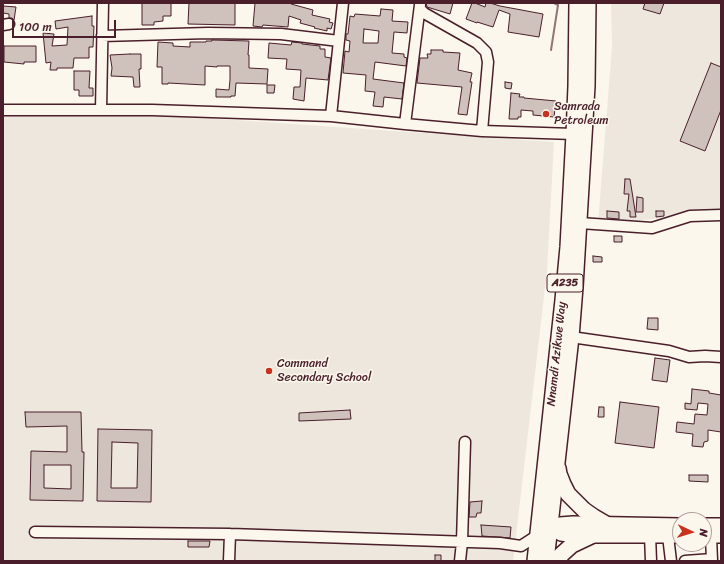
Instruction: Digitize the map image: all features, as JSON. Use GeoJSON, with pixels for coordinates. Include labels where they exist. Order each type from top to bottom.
{"type":"FeatureCollection","features":[{"type":"Feature","properties":{"kind":"highway","name":"Nnamdi Azikwe Way"},"geometry":{"type":"LineString","coordinates":[[546,561],[541,505],[564,300],[574,134],[577,3]]}},
{"type":"Feature","properties":{"kind":"highway","name":"Nnamdi Azikwe Way"},"geometry":{"type":"LineString","coordinates":[[535,561],[544,532],[558,452],[571,337],[580,223],[587,86],[588,3]]}},
{"type":"Feature","properties":{"kind":"highway"},"geometry":{"type":"LineString","coordinates":[[558,452],[559,474],[562,484],[568,494],[594,518],[606,524]]}},
{"type":"Feature","properties":{"kind":"highway"},"geometry":{"type":"LineString","coordinates":[[556,561],[572,546],[591,536]]}},
{"type":"Feature","properties":{"kind":"main road"},"geometry":{"type":"LineString","coordinates":[[544,532],[560,524],[672,525]]}},
{"type":"Feature","properties":{"kind":"main road"},"geometry":{"type":"LineString","coordinates":[[712,532],[721,525]]}},
{"type":"Feature","properties":{"kind":"main road"},"geometry":{"type":"LineString","coordinates":[[544,532],[591,536],[672,536]]}},
{"type":"Feature","properties":{"kind":"street"},"geometry":{"type":"LineString","coordinates":[[102,110],[103,3]]}},
{"type":"Feature","properties":{"kind":"street"},"geometry":{"type":"LineString","coordinates":[[331,116],[343,3]]}},
{"type":"Feature","properties":{"kind":"street"},"geometry":{"type":"LineString","coordinates":[[420,6],[424,13],[477,43],[486,52],[488,62],[482,131]]}},
{"type":"Feature","properties":{"kind":"street"},"geometry":{"type":"LineString","coordinates":[[405,124],[420,6]]}},
{"type":"Feature","properties":{"kind":"street"},"geometry":{"type":"LineString","coordinates":[[102,36],[208,33],[281,34],[339,41]]}},
{"type":"Feature","properties":{"kind":"street"},"geometry":{"type":"LineString","coordinates":[[3,110],[160,110],[331,116],[482,131],[574,134]]}},
{"type":"Feature","properties":{"kind":"street"},"geometry":{"type":"LineString","coordinates":[[580,223],[652,228],[690,216],[721,215]]}},
{"type":"Feature","properties":{"kind":"street"},"geometry":{"type":"LineString","coordinates":[[571,337],[669,351],[689,357],[721,357]]}},
{"type":"Feature","properties":{"kind":"street"},"geometry":{"type":"LineString","coordinates":[[460,561],[462,542],[465,442]]}},
{"type":"Feature","properties":{"kind":"street"},"geometry":{"type":"LineString","coordinates":[[35,532],[230,534],[500,543],[521,546],[544,532]]}},
{"type":"Feature","properties":{"kind":"street"},"geometry":{"type":"LineString","coordinates":[[229,561],[230,534]]}},
{"type":"Feature","properties":{"kind":"street"},"geometry":{"type":"LineString","coordinates":[[650,535],[651,561]]}},
{"type":"Feature","properties":{"kind":"street"},"geometry":{"type":"LineString","coordinates":[[685,561],[712,560]]}},
{"type":"Feature","properties":{"kind":"shaded area"},"geometry":{"type":"Polygon","coordinates":[[[611,3],[721,3],[721,213],[598,224],[612,47],[611,3]]]}},
{"type":"Feature","properties":{"kind":"shaded area","name":"Command Secondary School"},"geometry":{"type":"Polygon","coordinates":[[[3,115],[162,115],[554,142],[547,271],[513,561],[3,561],[3,115]]]}},
{"type":"Feature","properties":{"kind":"building"},"geometry":{"type":"Polygon","coordinates":[[[142,3],[171,3],[171,16],[163,16],[163,21],[154,22],[154,25],[142,25],[142,3]]]}},
{"type":"Feature","properties":{"kind":"building"},"geometry":{"type":"Polygon","coordinates":[[[189,3],[235,3],[235,25],[188,24],[189,3]]]}},
{"type":"Feature","properties":{"kind":"building"},"geometry":{"type":"Polygon","coordinates":[[[255,3],[291,3],[313,10],[312,15],[330,19],[329,22],[333,23],[331,29],[327,28],[327,31],[300,23],[301,20],[289,16],[288,27],[263,25],[262,27],[253,26],[255,3]]]}},
{"type":"Feature","properties":{"kind":"building"},"geometry":{"type":"Polygon","coordinates":[[[426,3],[453,3],[450,14],[427,7],[426,3]]]}},
{"type":"Feature","properties":{"kind":"building"},"geometry":{"type":"Polygon","coordinates":[[[472,3],[485,7],[486,3],[490,3],[543,14],[539,37],[508,32],[510,14],[499,10],[493,27],[466,19],[472,3]]]}},
{"type":"Feature","properties":{"kind":"building"},"geometry":{"type":"Polygon","coordinates":[[[645,3],[664,3],[660,14],[643,9],[645,3]]]}},
{"type":"Feature","properties":{"kind":"building"},"geometry":{"type":"Polygon","coordinates":[[[3,6],[16,7],[14,20],[9,18],[9,14],[3,13],[3,6]]]}},
{"type":"Feature","properties":{"kind":"building"},"geometry":{"type":"Polygon","coordinates":[[[381,9],[393,10],[392,21],[408,22],[407,33],[394,32],[392,53],[404,54],[404,57],[407,58],[406,66],[375,62],[373,79],[404,83],[402,99],[384,97],[383,107],[373,106],[375,92],[365,91],[366,75],[343,73],[345,51],[349,52],[350,41],[346,40],[346,34],[348,34],[350,16],[354,17],[355,14],[380,16],[381,9]],[[364,29],[363,43],[378,43],[379,31],[364,29]]]}},
{"type":"Feature","properties":{"kind":"building"},"geometry":{"type":"Polygon","coordinates":[[[92,16],[92,26],[94,26],[93,47],[89,47],[89,58],[74,58],[73,68],[57,68],[57,70],[50,70],[51,62],[46,63],[43,33],[54,34],[52,46],[67,45],[68,27],[56,29],[55,21],[92,16]]]}},
{"type":"Feature","properties":{"kind":"building"},"geometry":{"type":"Polygon","coordinates":[[[212,40],[249,41],[249,68],[268,69],[267,84],[236,83],[235,96],[216,97],[216,89],[229,90],[230,66],[205,66],[205,85],[162,84],[162,67],[157,67],[158,42],[173,43],[173,46],[190,47],[190,42],[206,42],[212,40]]]}},
{"type":"Feature","properties":{"kind":"building"},"geometry":{"type":"Polygon","coordinates":[[[292,42],[320,46],[320,49],[325,49],[325,57],[331,58],[328,80],[306,78],[304,101],[293,99],[294,87],[300,87],[301,70],[286,69],[287,59],[268,58],[269,43],[291,45],[292,42]]]}},
{"type":"Feature","properties":{"kind":"building"},"geometry":{"type":"Polygon","coordinates":[[[4,46],[36,46],[36,62],[24,62],[24,64],[4,62],[4,46]]]}},
{"type":"Feature","properties":{"kind":"building"},"geometry":{"type":"Polygon","coordinates":[[[431,50],[443,50],[443,52],[460,53],[458,70],[472,73],[467,115],[458,114],[462,87],[417,83],[420,58],[428,58],[427,54],[431,54],[431,50]]]}},
{"type":"Feature","properties":{"kind":"building"},"geometry":{"type":"Polygon","coordinates":[[[141,54],[141,69],[139,69],[140,87],[134,87],[133,77],[111,76],[112,68],[110,55],[141,54]]]}},
{"type":"Feature","properties":{"kind":"building"},"geometry":{"type":"Polygon","coordinates":[[[711,63],[721,67],[721,110],[705,151],[680,141],[711,63]]]}},
{"type":"Feature","properties":{"kind":"building"},"geometry":{"type":"Polygon","coordinates":[[[74,71],[90,71],[89,88],[93,88],[93,96],[79,96],[79,90],[74,90],[74,71]]]}},
{"type":"Feature","properties":{"kind":"building"},"geometry":{"type":"Polygon","coordinates":[[[505,82],[512,83],[511,89],[505,88],[505,82]]]}},
{"type":"Feature","properties":{"kind":"building"},"geometry":{"type":"Polygon","coordinates":[[[267,85],[275,85],[274,93],[267,93],[267,85]]]}},
{"type":"Feature","properties":{"kind":"building"},"geometry":{"type":"Polygon","coordinates":[[[511,93],[520,94],[519,97],[524,98],[556,101],[554,117],[533,115],[533,111],[521,110],[521,117],[518,117],[518,119],[509,119],[511,93]]]}},
{"type":"Feature","properties":{"kind":"building"},"geometry":{"type":"Polygon","coordinates":[[[625,179],[630,179],[636,217],[630,217],[630,211],[627,211],[629,194],[624,194],[625,179]]]}},
{"type":"Feature","properties":{"kind":"building"},"geometry":{"type":"Polygon","coordinates":[[[637,197],[643,198],[643,212],[636,212],[637,197]]]}},
{"type":"Feature","properties":{"kind":"building"},"geometry":{"type":"Polygon","coordinates":[[[607,211],[619,212],[619,219],[607,218],[607,211]]]}},
{"type":"Feature","properties":{"kind":"building"},"geometry":{"type":"Polygon","coordinates":[[[656,211],[664,211],[664,216],[656,217],[656,211]]]}},
{"type":"Feature","properties":{"kind":"building"},"geometry":{"type":"Polygon","coordinates":[[[614,236],[622,236],[622,242],[614,242],[614,236]]]}},
{"type":"Feature","properties":{"kind":"building"},"geometry":{"type":"Polygon","coordinates":[[[593,256],[602,257],[602,262],[593,262],[593,256]]]}},
{"type":"Feature","properties":{"kind":"building"},"geometry":{"type":"Polygon","coordinates":[[[648,318],[658,318],[658,330],[647,329],[648,318]]]}},
{"type":"Feature","properties":{"kind":"building"},"geometry":{"type":"Polygon","coordinates":[[[655,358],[670,360],[667,382],[652,380],[655,358]]]}},
{"type":"Feature","properties":{"kind":"building"},"geometry":{"type":"Polygon","coordinates":[[[692,389],[709,391],[709,393],[721,395],[721,432],[708,430],[708,441],[704,442],[703,447],[692,446],[693,434],[676,432],[677,422],[694,424],[695,414],[707,415],[708,404],[698,403],[697,410],[685,409],[685,403],[691,404],[692,389]]]}},
{"type":"Feature","properties":{"kind":"building"},"geometry":{"type":"Polygon","coordinates":[[[620,402],[659,407],[654,448],[615,443],[620,402]]]}},
{"type":"Feature","properties":{"kind":"building"},"geometry":{"type":"Polygon","coordinates":[[[599,407],[604,407],[604,417],[598,417],[599,407]]]}},
{"type":"Feature","properties":{"kind":"building"},"geometry":{"type":"Polygon","coordinates":[[[350,410],[351,419],[299,421],[299,413],[350,410]]]}},
{"type":"Feature","properties":{"kind":"building"},"geometry":{"type":"Polygon","coordinates":[[[25,412],[81,412],[82,452],[84,452],[83,501],[30,500],[31,451],[67,452],[67,426],[26,427],[25,412]],[[44,465],[44,488],[71,489],[71,465],[44,465]]]}},
{"type":"Feature","properties":{"kind":"building"},"geometry":{"type":"Polygon","coordinates":[[[98,429],[152,430],[151,502],[97,501],[98,429]],[[112,442],[111,488],[137,488],[138,443],[112,442]]]}},
{"type":"Feature","properties":{"kind":"building"},"geometry":{"type":"Polygon","coordinates":[[[689,475],[708,475],[708,482],[689,481],[689,475]]]}},
{"type":"Feature","properties":{"kind":"building"},"geometry":{"type":"Polygon","coordinates":[[[482,501],[481,513],[477,513],[476,517],[469,517],[470,502],[482,501]]]}},
{"type":"Feature","properties":{"kind":"building"},"geometry":{"type":"Polygon","coordinates":[[[481,525],[511,527],[510,538],[482,536],[481,525]]]}},
{"type":"Feature","properties":{"kind":"building"},"geometry":{"type":"Polygon","coordinates":[[[188,541],[210,541],[209,547],[188,547],[188,541]]]}},
{"type":"Feature","properties":{"kind":"building"},"geometry":{"type":"Polygon","coordinates":[[[435,555],[441,555],[441,561],[435,561],[435,555]]]}},
{"type":"Feature","properties":{"kind":"waterway"},"geometry":{"type":"LineString","coordinates":[[551,50],[558,5],[554,3]]}},
{"type":"Feature","properties":{"kind":"place","name":"Samrada Petroleum"},"geometry":{"type":"Point","coordinates":[546,114]}},
{"type":"Feature","properties":{"kind":"place","name":"Command Secondary School"},"geometry":{"type":"Point","coordinates":[269,371]}}]}
